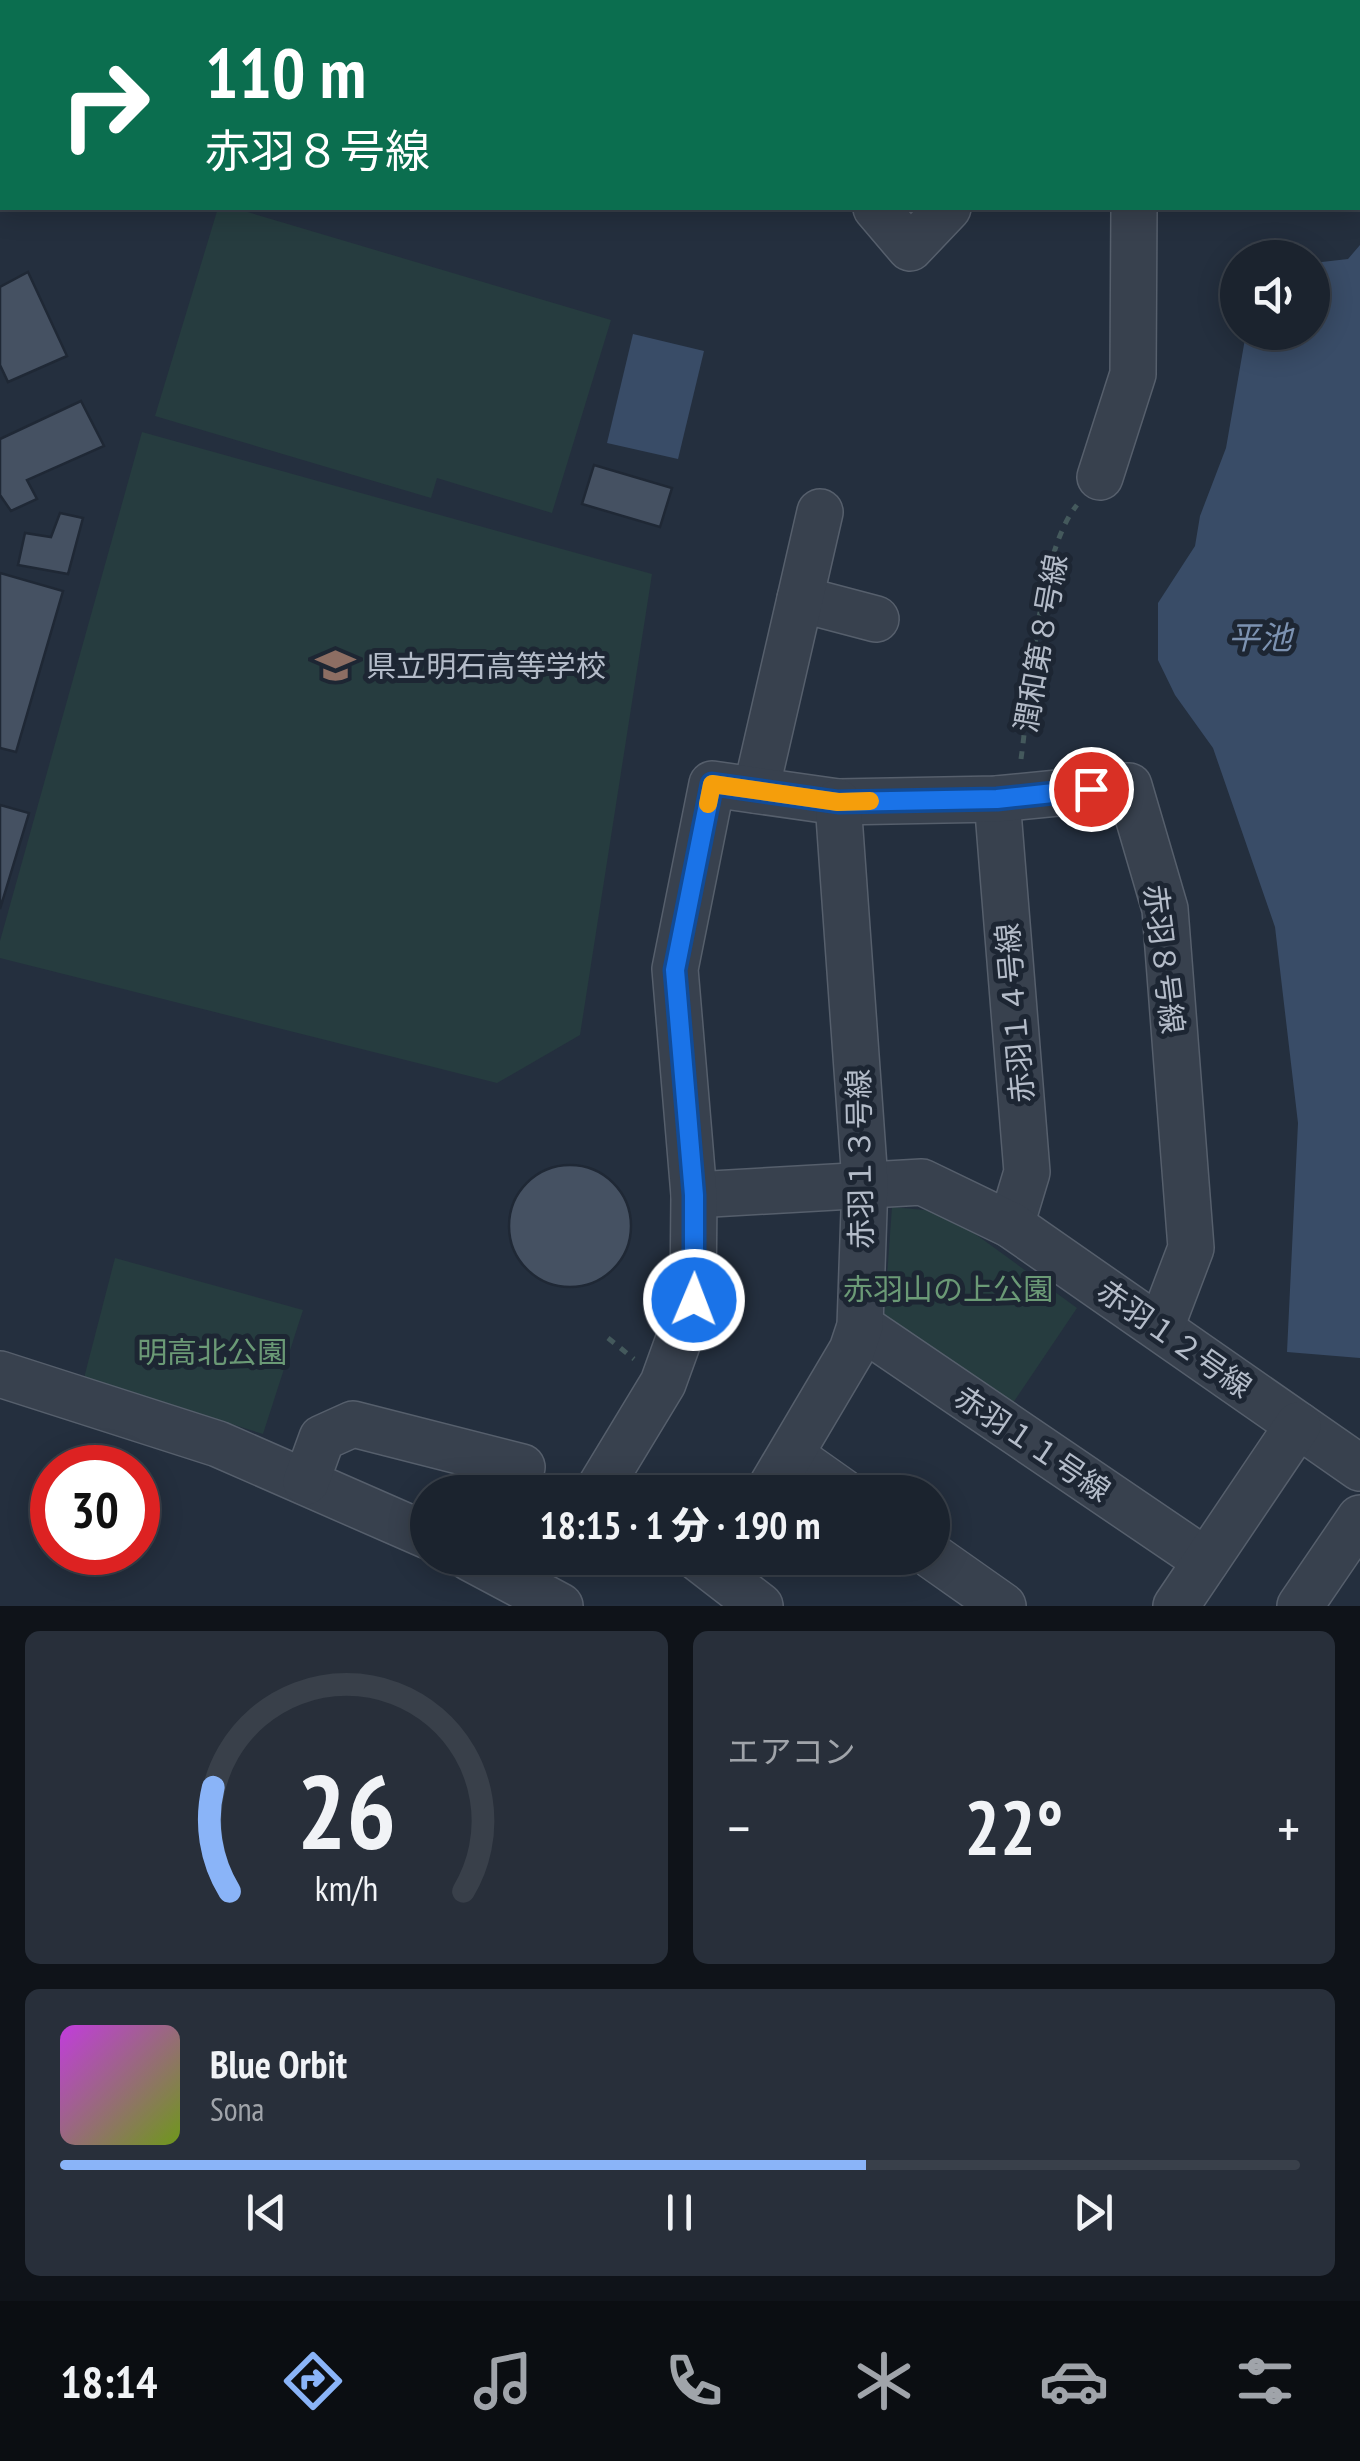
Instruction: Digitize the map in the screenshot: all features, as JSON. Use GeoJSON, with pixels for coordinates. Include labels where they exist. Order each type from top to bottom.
{"type":"FeatureCollection","features":[{"type":"Feature","properties":{"kind":"street"},"geometry":{"type":"LineString","coordinates":[[878,210],[910,248],[946,210]]}},
{"type":"Feature","properties":{"kind":"street"},"geometry":{"type":"LineString","coordinates":[[1100,476],[1133,374],[1134,210]]}},
{"type":"Feature","properties":{"kind":"street"},"geometry":{"type":"LineString","coordinates":[[756,790],[820,512]]}},
{"type":"Feature","properties":{"kind":"street"},"geometry":{"type":"LineString","coordinates":[[800,599],[876,619]]}},
{"type":"Feature","properties":{"kind":"street","name":"赤羽８号線"},"geometry":{"type":"LineString","coordinates":[[611,1475],[663,1383],[694,1300],[694,1195],[675,970],[712,784],[838,802],[1006,798],[1129,786],[1165,909],[1191,1248],[1162,1327]]}},
{"type":"Feature","properties":{"kind":"street","name":"赤羽１４号線"},"geometry":{"type":"LineString","coordinates":[[1006,798],[1027,1172],[1011,1225]]}},
{"type":"Feature","properties":{"kind":"street","name":"赤羽１３号線"},"geometry":{"type":"LineString","coordinates":[[780,1474],[860,1326],[865,1182],[838,802]]}},
{"type":"Feature","properties":{"kind":"street","name":"赤羽１２号線"},"geometry":{"type":"LineString","coordinates":[[694,1195],[865,1182],[922,1182],[1011,1225],[1360,1468]]}},
{"type":"Feature","properties":{"kind":"street","name":"赤羽１１号線"},"geometry":{"type":"LineString","coordinates":[[860,1326],[1206,1561]]}},
{"type":"Feature","properties":{"kind":"street"},"geometry":{"type":"LineString","coordinates":[[0,1374],[218,1444],[410,1528]]}},
{"type":"Feature","properties":{"kind":"street"},"geometry":{"type":"LineString","coordinates":[[306,1482],[322,1438],[353,1424],[522,1467]]}},
{"type":"Feature","properties":{"kind":"street"},"geometry":{"type":"LineString","coordinates":[[1176,1606],[1298,1425]]}},
{"type":"Feature","properties":{"kind":"street"},"geometry":{"type":"LineString","coordinates":[[1300,1606],[1360,1518]]}},
{"type":"Feature","properties":{"kind":"street"},"geometry":{"type":"LineString","coordinates":[[950,1569],[1003,1606]]}},
{"type":"Feature","properties":{"kind":"street"},"geometry":{"type":"LineString","coordinates":[[521,1575],[548,1584]]}},
{"type":"Feature","properties":{"kind":"street"},"geometry":{"type":"LineString","coordinates":[[727,1575],[760,1606]]}},
{"type":"Feature","properties":{"kind":"path","name":"潤和第８号線"},"geometry":{"type":"LineString","coordinates":[[1006,798],[1061,524],[1100,476]]}},
{"type":"Feature","properties":{"kind":"green space"},"geometry":{"type":"Polygon","coordinates":[[[217,210],[241,210],[611,320],[552,513],[437,478],[431,498],[155,416],[217,210]]]}},
{"type":"Feature","properties":{"kind":"green space"},"geometry":{"type":"Polygon","coordinates":[[[142,432],[652,574],[580,1035],[497,1083],[0,958],[0,941],[142,432]]]}},
{"type":"Feature","properties":{"kind":"green space","name":"赤羽山の上公園"},"geometry":{"type":"Polygon","coordinates":[[[892,1207],[945,1212],[1077,1308],[1013,1403],[884,1318],[892,1207]]]}},
{"type":"Feature","properties":{"kind":"green space","name":"明高北公園"},"geometry":{"type":"Polygon","coordinates":[[[115,1258],[303,1310],[263,1434],[84,1378],[115,1258]]]}},
{"type":"Feature","properties":{"kind":"water","name":"平池"},"geometry":{"type":"Polygon","coordinates":[[[1360,245],[1360,1358],[1287,1352],[1298,1123],[1275,927],[1213,748],[1175,695],[1158,660],[1158,603],[1195,546],[1200,516],[1226,448],[1243,350],[1330,350],[1330,261],[1348,259],[1360,245]]]}},
{"type":"Feature","properties":{"kind":"water"},"geometry":{"type":"Polygon","coordinates":[[[633,334],[704,351],[678,459],[607,443],[633,334]]]}},
{"type":"Feature","properties":{"kind":"building"},"geometry":{"type":"Polygon","coordinates":[[[28,272],[67,356],[8,382],[0,365],[0,287],[28,272]]]}},
{"type":"Feature","properties":{"kind":"building"},"geometry":{"type":"Polygon","coordinates":[[[81,401],[104,446],[27,480],[37,499],[11,511],[0,495],[0,439],[81,401]]]}},
{"type":"Feature","properties":{"kind":"building"},"geometry":{"type":"Polygon","coordinates":[[[594,465],[672,488],[660,527],[582,504],[594,465]]]}},
{"type":"Feature","properties":{"kind":"building"},"geometry":{"type":"Polygon","coordinates":[[[60,513],[83,518],[68,574],[18,565],[25,533],[51,537],[60,513]]]}},
{"type":"Feature","properties":{"kind":"building"},"geometry":{"type":"Polygon","coordinates":[[[0,573],[63,591],[16,752],[0,748],[0,573]]]}},
{"type":"Feature","properties":{"kind":"building"},"geometry":{"type":"Polygon","coordinates":[[[0,805],[29,813],[0,909],[0,805]]]}},
{"type":"Feature","properties":{"kind":"building"},"geometry":{"type":"Polygon","coordinates":[[[570,1165],[593,1169],[613,1183],[627,1203],[631,1226],[627,1249],[613,1269],[593,1283],[570,1287],[547,1283],[527,1269],[513,1249],[509,1226],[513,1203],[527,1183],[547,1169],[570,1165]]]}},
{"type":"Feature","properties":{"kind":"slow traffic"},"geometry":{"type":"LineString","coordinates":[[708,804],[712,784],[838,802],[870,801]]}},
{"type":"Feature","properties":{"kind":"place","name":"県立明石高等学校"},"geometry":{"type":"Point","coordinates":[336,665]}},
{"type":"Feature","properties":{"kind":"route"},"geometry":{"type":"LineString","coordinates":[[694,1300],[694,1195],[675,970],[712,784],[838,802],[997,799],[1091,789]]}}]}
